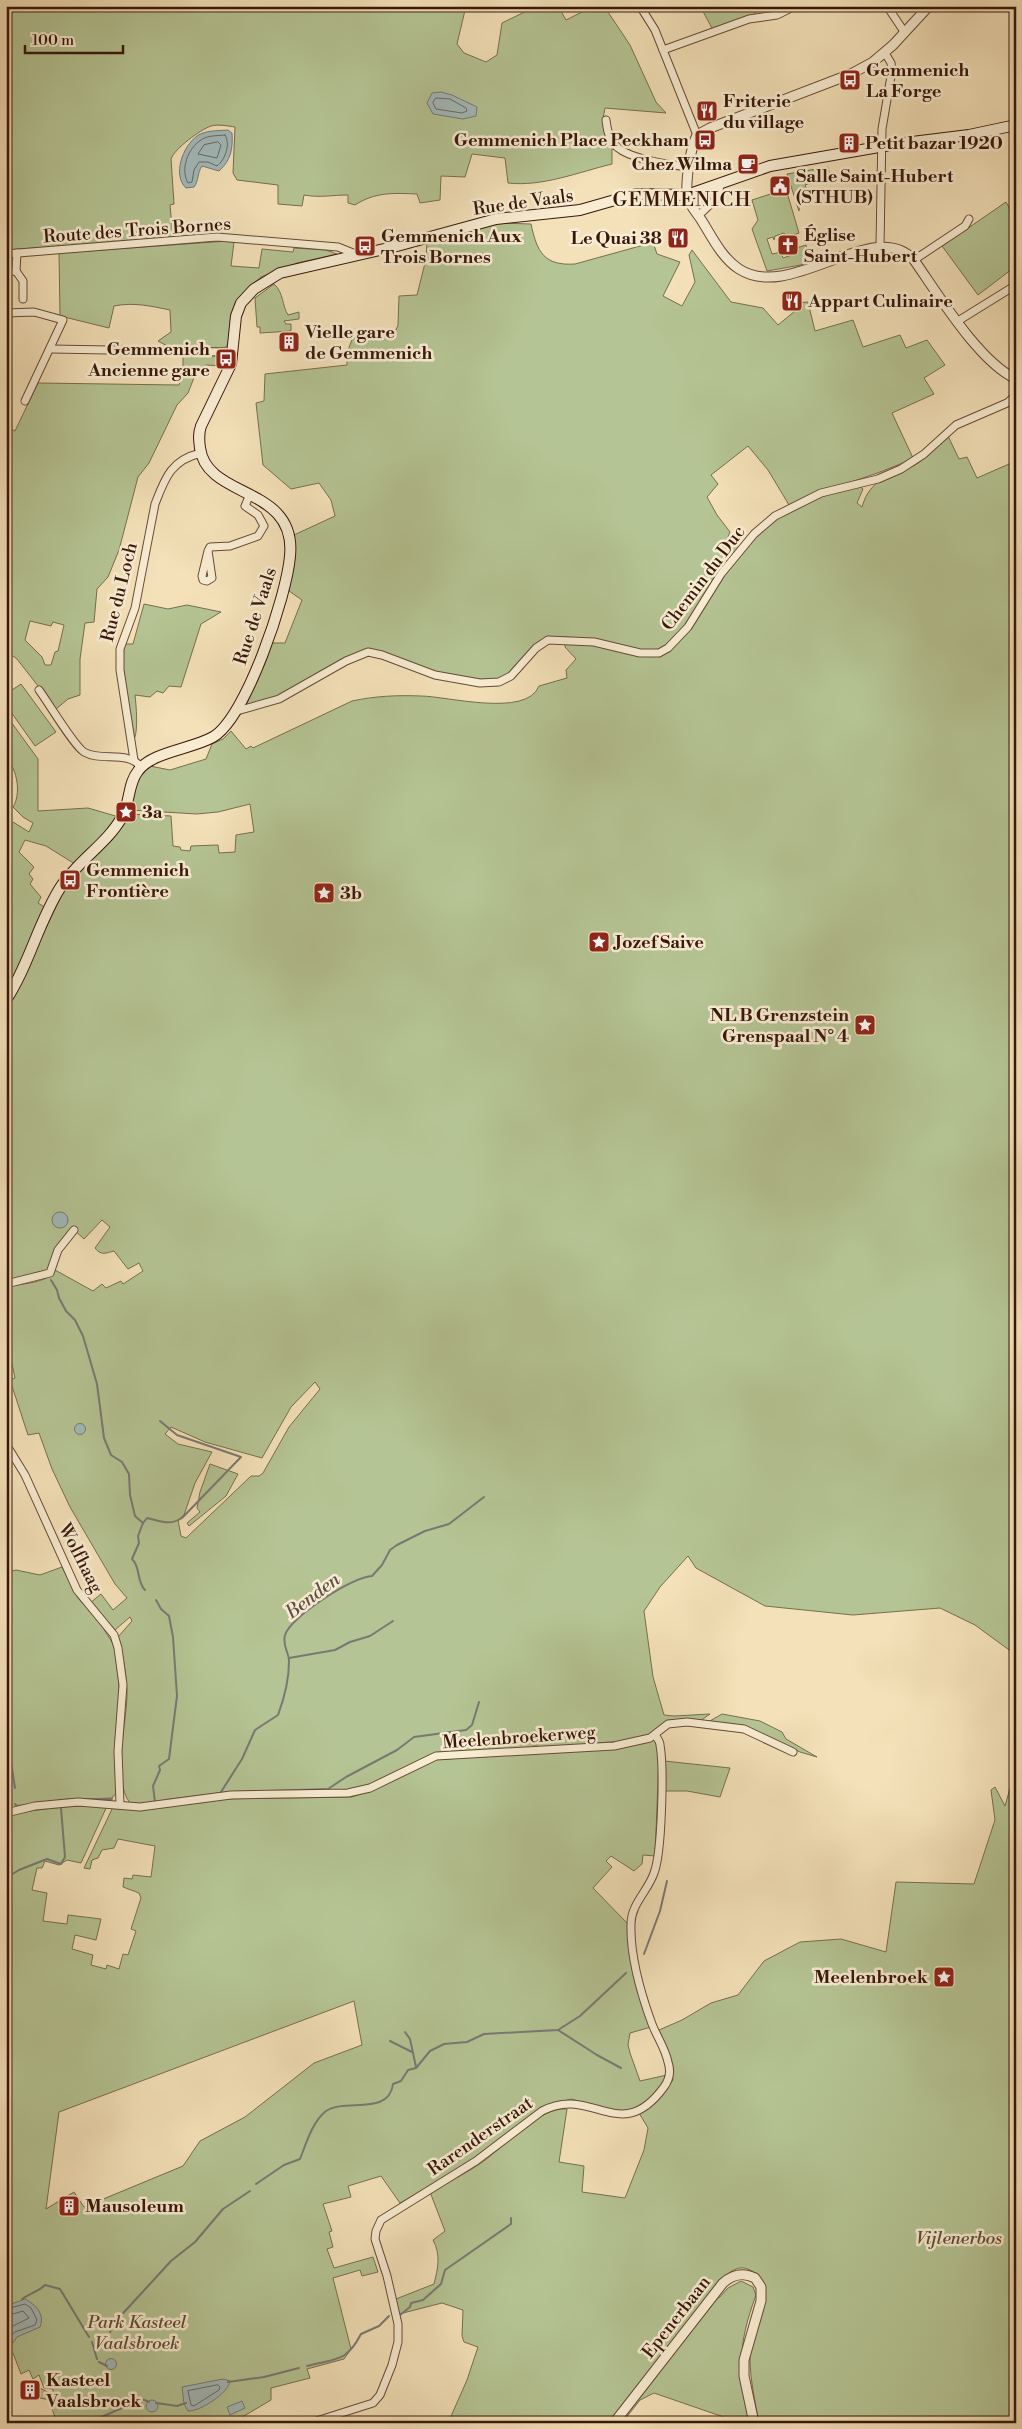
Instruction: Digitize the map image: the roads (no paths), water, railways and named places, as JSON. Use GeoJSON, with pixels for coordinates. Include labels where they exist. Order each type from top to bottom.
{"type":"FeatureCollection","features":[{"type":"Feature","properties":{"kind":"main road","name":"Rue de Vaals"},"geometry":{"type":"LineString","coordinates":[[138,763],[195,745],[214,736],[226,726],[237,711],[278,610],[290,555],[289,535],[282,519],[269,505],[214,473],[201,453],[199,431],[229,370],[233,354],[236,316],[241,303],[254,289],[280,272],[358,255],[496,219],[580,210],[636,194],[687,195],[770,166],[968,135],[1016,125]]}},
{"type":"Feature","properties":{"kind":"main road"},"geometry":{"type":"LineString","coordinates":[[6,1000],[23,971],[58,890],[118,822],[127,807],[138,763]]}},
{"type":"Feature","properties":{"kind":"street"},"geometry":{"type":"LineString","coordinates":[[640,6],[663,50],[697,135]]}},
{"type":"Feature","properties":{"kind":"street"},"geometry":{"type":"LineString","coordinates":[[663,50],[748,19],[777,15],[795,6]]}},
{"type":"Feature","properties":{"kind":"street"},"geometry":{"type":"LineString","coordinates":[[887,6],[905,33]]}},
{"type":"Feature","properties":{"kind":"street"},"geometry":{"type":"LineString","coordinates":[[929,6],[885,53],[851,74],[710,128],[697,135],[693,143],[687,195],[698,216],[726,258],[738,268],[759,277],[793,272],[880,246],[896,247],[914,260],[958,321],[991,360],[1016,379]]}},
{"type":"Feature","properties":{"kind":"street"},"geometry":{"type":"LineString","coordinates":[[880,246],[882,129],[892,70],[891,63],[885,53]]}},
{"type":"Feature","properties":{"kind":"street"},"geometry":{"type":"LineString","coordinates":[[606,120],[609,137],[614,144],[623,150],[654,163],[690,167]]}},
{"type":"Feature","properties":{"kind":"street"},"geometry":{"type":"LineString","coordinates":[[698,216],[718,197],[720,185]]}},
{"type":"Feature","properties":{"kind":"street"},"geometry":{"type":"LineString","coordinates":[[914,260],[965,226],[969,219]]}},
{"type":"Feature","properties":{"kind":"street","name":"Route des Trois Bornes"},"geometry":{"type":"LineString","coordinates":[[6,254],[217,237],[338,247],[358,255]]}},
{"type":"Feature","properties":{"kind":"street"},"geometry":{"type":"LineString","coordinates":[[17,253],[16,271],[23,281],[23,300]]}},
{"type":"Feature","properties":{"kind":"street"},"geometry":{"type":"LineString","coordinates":[[6,272],[16,271]]}},
{"type":"Feature","properties":{"kind":"street"},"geometry":{"type":"LineString","coordinates":[[958,321],[1016,285]]}},
{"type":"Feature","properties":{"kind":"street"},"geometry":{"type":"LineString","coordinates":[[6,313],[34,312],[63,320],[25,401]]}},
{"type":"Feature","properties":{"kind":"street"},"geometry":{"type":"LineString","coordinates":[[51,349],[226,352],[233,354]]}},
{"type":"Feature","properties":{"kind":"street","name":"Chemin du Duc"},"geometry":{"type":"LineString","coordinates":[[237,711],[279,699],[346,661],[368,652],[382,655],[435,675],[480,683],[499,682],[511,676],[536,648],[548,640],[594,642],[640,653],[654,654],[664,651],[688,627],[721,574],[754,534],[775,516],[821,493],[878,479],[901,469],[924,454],[956,425],[1008,403],[1016,395]]}},
{"type":"Feature","properties":{"kind":"street","name":"Rue du Loch"},"geometry":{"type":"LineString","coordinates":[[138,763],[120,670],[120,648],[135,608],[155,504],[160,489],[174,465],[189,456],[201,453]]}},
{"type":"Feature","properties":{"kind":"street"},"geometry":{"type":"LineString","coordinates":[[208,551],[212,546],[230,546],[258,536],[264,526],[258,514],[245,506],[250,494]]}},
{"type":"Feature","properties":{"kind":"street"},"geometry":{"type":"LineString","coordinates":[[39,690],[73,741],[84,753],[138,763]]}},
{"type":"Feature","properties":{"kind":"street"},"geometry":{"type":"LineString","coordinates":[[6,1284],[50,1274],[58,1250],[74,1230]]}},
{"type":"Feature","properties":{"kind":"street","name":"Wolfhaag"},"geometry":{"type":"LineString","coordinates":[[6,1444],[25,1475],[77,1590],[114,1635],[118,1648],[123,1685],[118,1751],[120,1804]]}},
{"type":"Feature","properties":{"kind":"street","name":"Meelenbroekerweg"},"geometry":{"type":"LineString","coordinates":[[6,1813],[54,1804],[94,1802],[140,1807],[231,1795],[291,1792],[348,1793],[370,1788],[436,1756],[614,1746],[644,1740],[655,1735],[668,1724],[692,1722],[752,1732],[793,1752]]}},
{"type":"Feature","properties":{"kind":"street","name":"Rarenderstraat"},"geometry":{"type":"LineString","coordinates":[[310,2423],[372,2403],[380,2395],[392,2365],[398,2335],[393,2301],[375,2239],[381,2220],[476,2161],[542,2111],[553,2105],[573,2103],[620,2114],[632,2114],[642,2109],[657,2096],[668,2081],[668,2062],[648,2011],[637,1968],[631,1925],[636,1905],[654,1874],[659,1847],[661,1760],[659,1741],[655,1735]]}},
{"type":"Feature","properties":{"kind":"street","name":"Epenerbaan"},"geometry":{"type":"LineString","coordinates":[[614,2423],[723,2283],[733,2276],[742,2274],[754,2278],[762,2292],[744,2360],[745,2382],[754,2423]]}},
{"type":"Feature","properties":{"kind":"water"},"geometry":{"type":"Polygon","coordinates":[[[441,92],[477,107],[476,116],[463,119],[433,114],[427,103],[432,93],[441,92]]]}},
{"type":"Feature","properties":{"kind":"water"},"geometry":{"type":"Polygon","coordinates":[[[228,130],[232,133],[232,144],[226,163],[219,171],[202,166],[194,187],[186,188],[180,176],[180,168],[187,147],[200,134],[228,130]]]}},
{"type":"Feature","properties":{"kind":"water"},"geometry":{"type":"Polygon","coordinates":[[[60,1212],[68,1220],[60,1228],[52,1220],[60,1212]]]}},
{"type":"Feature","properties":{"kind":"water"},"geometry":{"type":"Polygon","coordinates":[[[80,1423],[86,1429],[80,1435],[74,1429],[80,1423]]]}},
{"type":"Feature","properties":{"kind":"water"},"geometry":{"type":"Polygon","coordinates":[[[25,2299],[38,2310],[41,2318],[40,2327],[17,2337],[13,2343],[6,2345],[6,2306],[25,2299]]]}},
{"type":"Feature","properties":{"kind":"water"},"geometry":{"type":"Polygon","coordinates":[[[109,2359],[113,2359],[116,2364],[115,2368],[109,2369],[106,2366],[106,2362],[109,2359]]]}},
{"type":"Feature","properties":{"kind":"water"},"geometry":{"type":"Polygon","coordinates":[[[223,2379],[230,2381],[225,2391],[206,2405],[188,2411],[184,2404],[182,2387],[223,2379]]]}},
{"type":"Feature","properties":{"kind":"water"},"geometry":{"type":"Polygon","coordinates":[[[150,2400],[154,2400],[158,2406],[154,2412],[150,2412],[146,2408],[146,2404],[150,2400]]]}},
{"type":"Feature","properties":{"kind":"water"},"geometry":{"type":"Polygon","coordinates":[[[242,2401],[245,2408],[230,2415],[227,2407],[242,2401]]]}},
{"type":"Feature","properties":{"kind":"waterway"},"geometry":{"type":"LineString","coordinates":[[51,1280],[66,1311],[75,1320],[83,1336],[97,1384],[104,1438],[111,1455],[122,1462],[129,1474],[130,1495],[135,1516],[143,1523],[138,1536],[139,1543],[132,1559],[137,1566],[140,1582],[145,1590]]}},
{"type":"Feature","properties":{"kind":"waterway"},"geometry":{"type":"LineString","coordinates":[[143,1523],[147,1518],[169,1522],[182,1518],[241,1457],[177,1435],[160,1421]]}},
{"type":"Feature","properties":{"kind":"waterway","name":"Benden"},"geometry":{"type":"LineString","coordinates":[[221,1792],[242,1759],[255,1730],[278,1715],[289,1668],[289,1658],[284,1639],[289,1627],[310,1608],[338,1590],[363,1578],[372,1576],[382,1565],[390,1550],[397,1545],[425,1531],[449,1524],[484,1497]]}},
{"type":"Feature","properties":{"kind":"waterway"},"geometry":{"type":"LineString","coordinates":[[155,1802],[153,1786],[160,1770],[159,1766],[169,1759],[177,1696],[173,1637],[169,1616],[161,1609],[156,1600]]}},
{"type":"Feature","properties":{"kind":"waterway"},"geometry":{"type":"LineString","coordinates":[[289,1658],[335,1650],[350,1642],[370,1636],[393,1621]]}},
{"type":"Feature","properties":{"kind":"waterway"},"geometry":{"type":"LineString","coordinates":[[235,1792],[328,1789],[346,1777],[397,1750],[414,1737],[466,1730],[472,1725],[479,1702]]}},
{"type":"Feature","properties":{"kind":"waterway"},"geometry":{"type":"LineString","coordinates":[[7,1736],[15,1788]]}},
{"type":"Feature","properties":{"kind":"waterway"},"geometry":{"type":"LineString","coordinates":[[590,1744],[617,1742]]}},
{"type":"Feature","properties":{"kind":"waterway","name":"Benden"},"geometry":{"type":"LineString","coordinates":[[166,1800],[231,1792]]}},
{"type":"Feature","properties":{"kind":"waterway"},"geometry":{"type":"LineString","coordinates":[[15,1804],[17,1806],[72,1799]]}},
{"type":"Feature","properties":{"kind":"waterway"},"geometry":{"type":"LineString","coordinates":[[84,1799],[112,1799]]}},
{"type":"Feature","properties":{"kind":"waterway"},"geometry":{"type":"LineString","coordinates":[[6,1878],[19,1870],[47,1859],[61,1864],[65,1857],[61,1808]]}},
{"type":"Feature","properties":{"kind":"waterway"},"geometry":{"type":"LineString","coordinates":[[644,1954],[660,1911],[667,1881]]}},
{"type":"Feature","properties":{"kind":"waterway"},"geometry":{"type":"LineString","coordinates":[[256,2184],[284,2165],[300,2159],[313,2127],[326,2111],[334,2107],[366,2105],[384,2100],[390,2094],[393,2084],[401,2081],[408,2070],[416,2068],[430,2051],[444,2044],[467,2042],[484,2034],[558,2030],[580,2016],[626,1973]]}},
{"type":"Feature","properties":{"kind":"waterway"},"geometry":{"type":"LineString","coordinates":[[558,2030],[621,2068]]}},
{"type":"Feature","properties":{"kind":"waterway"},"geometry":{"type":"LineString","coordinates":[[405,2032],[410,2039],[416,2067]]}},
{"type":"Feature","properties":{"kind":"waterway"},"geometry":{"type":"LineString","coordinates":[[390,2041],[412,2052]]}},
{"type":"Feature","properties":{"kind":"waterway"},"geometry":{"type":"LineString","coordinates":[[115,2322],[171,2261],[195,2242],[223,2209],[250,2191]]}},
{"type":"Feature","properties":{"kind":"waterway"},"geometry":{"type":"LineString","coordinates":[[400,2315],[410,2307],[411,2303],[423,2300],[441,2284],[445,2270],[511,2224],[511,2218]]}},
{"type":"Feature","properties":{"kind":"waterway"},"geometry":{"type":"LineString","coordinates":[[22,2299],[45,2285],[60,2289],[89,2337]]}},
{"type":"Feature","properties":{"kind":"waterway"},"geometry":{"type":"LineString","coordinates":[[307,2366],[345,2355],[361,2334],[379,2326],[389,2316]]}},
{"type":"Feature","properties":{"kind":"waterway"},"geometry":{"type":"LineString","coordinates":[[110,2332],[113,2325]]}},
{"type":"Feature","properties":{"kind":"waterway"},"geometry":{"type":"LineString","coordinates":[[105,2348],[107,2339]]}},
{"type":"Feature","properties":{"kind":"waterway"},"geometry":{"type":"LineString","coordinates":[[92,2342],[97,2359]]}},
{"type":"Feature","properties":{"kind":"waterway"},"geometry":{"type":"LineString","coordinates":[[99,2362],[107,2366]]}},
{"type":"Feature","properties":{"kind":"waterway"},"geometry":{"type":"LineString","coordinates":[[228,2382],[264,2377],[299,2368]]}},
{"type":"Feature","properties":{"kind":"waterway"},"geometry":{"type":"LineString","coordinates":[[88,2423],[142,2399],[149,2402]]}},
{"type":"Feature","properties":{"kind":"waterway"},"geometry":{"type":"LineString","coordinates":[[156,2403],[177,2406],[186,2403]]}},
{"type":"Feature","properties":{"kind":"place","name":"Gemmenich La Forge"},"geometry":{"type":"Point","coordinates":[850,80]}},
{"type":"Feature","properties":{"kind":"place","name":"Friterie du village"},"geometry":{"type":"Point","coordinates":[707,111]}},
{"type":"Feature","properties":{"kind":"place","name":"Gemmenich Place Peckham"},"geometry":{"type":"Point","coordinates":[705,140]}},
{"type":"Feature","properties":{"kind":"place","name":"Petit bazar 1920"},"geometry":{"type":"Point","coordinates":[849,143]}},
{"type":"Feature","properties":{"kind":"place","name":"Chez Wilma"},"geometry":{"type":"Point","coordinates":[748,164]}},
{"type":"Feature","properties":{"kind":"place","name":"Salle Saint-Hubert (STHUB)"},"geometry":{"type":"Point","coordinates":[780,186]}},
{"type":"Feature","properties":{"kind":"place","name":"Le Quai 38"},"geometry":{"type":"Point","coordinates":[678,238]}},
{"type":"Feature","properties":{"kind":"place","name":"Église Saint-Hubert"},"geometry":{"type":"Point","coordinates":[788,245]}},
{"type":"Feature","properties":{"kind":"place","name":"Gemmenich Aux Trois Bornes"},"geometry":{"type":"Point","coordinates":[365,246]}},
{"type":"Feature","properties":{"kind":"place","name":"Appart Culinaire"},"geometry":{"type":"Point","coordinates":[792,301]}},
{"type":"Feature","properties":{"kind":"place","name":"Vielle gare de Gemmenich"},"geometry":{"type":"Point","coordinates":[289,342]}},
{"type":"Feature","properties":{"kind":"place","name":"Gemmenich Ancienne gare"},"geometry":{"type":"Point","coordinates":[226,359]}},
{"type":"Feature","properties":{"kind":"place","name":"3a"},"geometry":{"type":"Point","coordinates":[126,812]}},
{"type":"Feature","properties":{"kind":"place","name":"Gemmenich Frontière"},"geometry":{"type":"Point","coordinates":[70,880]}},
{"type":"Feature","properties":{"kind":"place","name":"3b"},"geometry":{"type":"Point","coordinates":[324,893]}},
{"type":"Feature","properties":{"kind":"place","name":"Jozef Saive"},"geometry":{"type":"Point","coordinates":[599,942]}},
{"type":"Feature","properties":{"kind":"place","name":"NL B Grenzstein Grenspaal N° 4"},"geometry":{"type":"Point","coordinates":[865,1025]}},
{"type":"Feature","properties":{"kind":"place","name":"Meelenbroek"},"geometry":{"type":"Point","coordinates":[944,1977]}},
{"type":"Feature","properties":{"kind":"place","name":"Mausoleum"},"geometry":{"type":"Point","coordinates":[69,2206]}},
{"type":"Feature","properties":{"kind":"place","name":"Kasteel Vaalsbroek"},"geometry":{"type":"Point","coordinates":[30,2390]}},
{"type":"Feature","properties":{"kind":"district","name":"GEMMENICH"},"geometry":{"type":"Point","coordinates":[682,199]}},
{"type":"Feature","properties":{"kind":"park label","name":"Vijlenerbos"},"geometry":{"type":"Point","coordinates":[959,2238]}},
{"type":"Feature","properties":{"kind":"park label","name":"Park Kasteel Vaalsbroek"},"geometry":{"type":"Point","coordinates":[137,2332]}}]}
